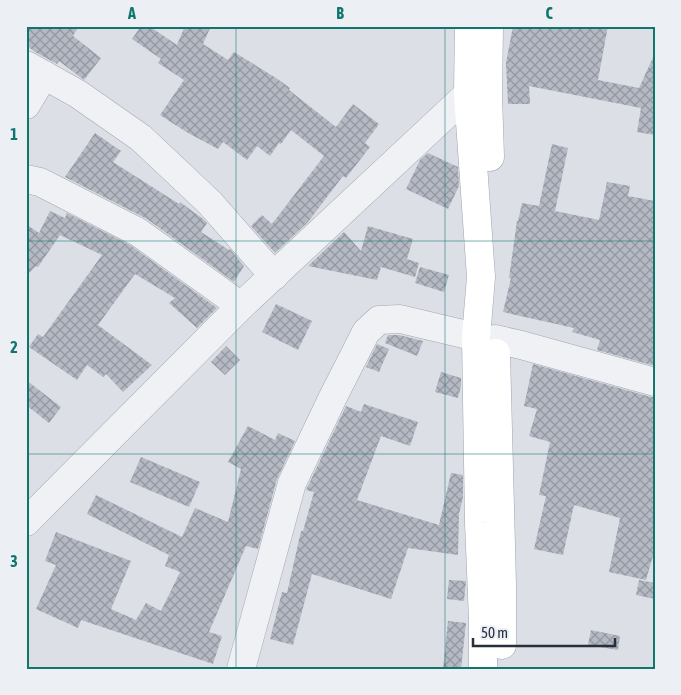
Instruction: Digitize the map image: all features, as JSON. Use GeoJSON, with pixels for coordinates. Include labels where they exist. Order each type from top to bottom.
{"type":"FeatureCollection","features":[{"type":"Feature","properties":{"kind":"main road"},"geometry":{"type":"LineString","coordinates":[[469,26],[468,94],[502,584],[502,669]]}},
{"type":"Feature","properties":{"kind":"main road"},"geometry":{"type":"LineString","coordinates":[[483,669],[480,523],[486,338],[489,26]]}},
{"type":"Feature","properties":{"kind":"street"},"geometry":{"type":"LineString","coordinates":[[26,104],[35,70],[78,94],[141,138],[210,203],[274,276]]}},
{"type":"Feature","properties":{"kind":"street"},"geometry":{"type":"LineString","coordinates":[[26,522],[241,306],[468,94]]}},
{"type":"Feature","properties":{"kind":"street"},"geometry":{"type":"LineString","coordinates":[[26,179],[40,182],[138,232],[241,306]]}},
{"type":"Feature","properties":{"kind":"street"},"geometry":{"type":"LineString","coordinates":[[241,669],[292,483],[366,332],[379,320],[400,319],[521,344],[655,382]]}},
{"type":"Feature","properties":{"kind":"building"},"geometry":{"type":"Polygon","coordinates":[[[26,26],[79,26],[73,36],[101,58],[84,80],[59,61],[57,64],[26,45],[26,26]]]}},
{"type":"Feature","properties":{"kind":"building"},"geometry":{"type":"Polygon","coordinates":[[[141,26],[149,26],[177,45],[185,26],[211,26],[203,44],[228,60],[234,52],[276,78],[336,127],[353,104],[379,124],[365,143],[370,147],[346,178],[343,176],[308,222],[275,253],[251,226],[262,215],[272,224],[324,156],[291,130],[270,156],[257,146],[247,160],[223,142],[218,149],[160,115],[184,80],[158,63],[161,59],[132,39],[141,26]]]}},
{"type":"Feature","properties":{"kind":"building"},"geometry":{"type":"Polygon","coordinates":[[[513,26],[608,26],[598,80],[639,88],[655,53],[655,135],[637,132],[641,108],[529,86],[530,104],[508,104],[506,63],[513,26]]]}},
{"type":"Feature","properties":{"kind":"building"},"geometry":{"type":"Polygon","coordinates":[[[95,133],[121,151],[113,162],[179,204],[180,202],[207,223],[201,232],[230,249],[244,266],[234,282],[147,219],[65,177],[95,133]]]}},
{"type":"Feature","properties":{"kind":"building"},"geometry":{"type":"Polygon","coordinates":[[[552,144],[568,148],[555,211],[599,220],[607,182],[630,186],[628,196],[655,201],[655,366],[597,350],[600,340],[572,332],[574,328],[503,312],[511,278],[509,278],[517,221],[522,203],[539,206],[552,144]]]}},
{"type":"Feature","properties":{"kind":"building"},"geometry":{"type":"Polygon","coordinates":[[[428,153],[458,167],[459,186],[448,209],[406,189],[420,160],[428,153]]]}},
{"type":"Feature","properties":{"kind":"building"},"geometry":{"type":"Polygon","coordinates":[[[50,211],[65,218],[67,213],[130,245],[217,308],[197,328],[169,303],[175,298],[135,274],[98,325],[152,365],[123,392],[106,374],[103,377],[87,365],[77,380],[29,347],[38,334],[43,337],[102,255],[60,235],[38,267],[36,266],[26,276],[26,224],[39,233],[50,211]]]}},
{"type":"Feature","properties":{"kind":"building"},"geometry":{"type":"Polygon","coordinates":[[[368,226],[413,239],[407,259],[419,263],[415,277],[381,267],[377,280],[308,266],[344,232],[361,251],[368,226]]]}},
{"type":"Feature","properties":{"kind":"building"},"geometry":{"type":"Polygon","coordinates":[[[420,267],[449,275],[444,292],[415,283],[420,267]]]}},
{"type":"Feature","properties":{"kind":"building"},"geometry":{"type":"Polygon","coordinates":[[[276,304],[312,321],[298,350],[262,332],[276,304]]]}},
{"type":"Feature","properties":{"kind":"building"},"geometry":{"type":"Polygon","coordinates":[[[388,335],[399,335],[423,341],[417,356],[385,343],[388,335]]]}},
{"type":"Feature","properties":{"kind":"building"},"geometry":{"type":"Polygon","coordinates":[[[377,344],[389,349],[379,372],[366,367],[377,344]]]}},
{"type":"Feature","properties":{"kind":"building"},"geometry":{"type":"Polygon","coordinates":[[[226,346],[240,360],[225,375],[211,362],[226,346]]]}},
{"type":"Feature","properties":{"kind":"building"},"geometry":{"type":"Polygon","coordinates":[[[533,364],[655,397],[655,549],[646,580],[609,572],[620,518],[574,505],[563,555],[534,549],[546,496],[539,495],[550,442],[529,436],[537,409],[524,406],[533,364]]]}},
{"type":"Feature","properties":{"kind":"building"},"geometry":{"type":"Polygon","coordinates":[[[441,372],[461,378],[458,398],[435,392],[441,372]]]}},
{"type":"Feature","properties":{"kind":"building"},"geometry":{"type":"Polygon","coordinates":[[[26,380],[61,407],[49,423],[26,405],[26,380]]]}},
{"type":"Feature","properties":{"kind":"building"},"geometry":{"type":"Polygon","coordinates":[[[364,404],[418,422],[410,446],[381,436],[357,500],[439,525],[451,473],[463,475],[463,497],[459,514],[458,555],[408,548],[391,599],[312,574],[293,645],[270,639],[282,592],[287,593],[301,531],[303,531],[314,492],[306,490],[346,406],[361,412],[364,404]]]}},
{"type":"Feature","properties":{"kind":"building"},"geometry":{"type":"Polygon","coordinates":[[[248,426],[275,440],[278,433],[295,441],[277,479],[258,549],[246,546],[209,632],[222,636],[213,664],[81,620],[78,628],[36,609],[56,565],[45,561],[56,532],[131,561],[111,609],[136,620],[146,603],[161,611],[180,572],[165,566],[169,555],[87,514],[96,495],[182,537],[195,508],[228,522],[241,469],[228,462],[248,426]]]}},
{"type":"Feature","properties":{"kind":"building"},"geometry":{"type":"Polygon","coordinates":[[[141,457],[200,482],[189,507],[130,482],[141,457]]]}},
{"type":"Feature","properties":{"kind":"building"},"geometry":{"type":"Polygon","coordinates":[[[449,580],[466,581],[464,601],[447,599],[449,580]]]}},
{"type":"Feature","properties":{"kind":"building"},"geometry":{"type":"Polygon","coordinates":[[[639,580],[655,583],[655,599],[636,595],[639,580]]]}},
{"type":"Feature","properties":{"kind":"building"},"geometry":{"type":"Polygon","coordinates":[[[448,621],[466,623],[461,669],[443,669],[448,621]]]}},
{"type":"Feature","properties":{"kind":"building"},"geometry":{"type":"Polygon","coordinates":[[[591,630],[620,636],[618,650],[588,645],[591,630]]]}}]}
